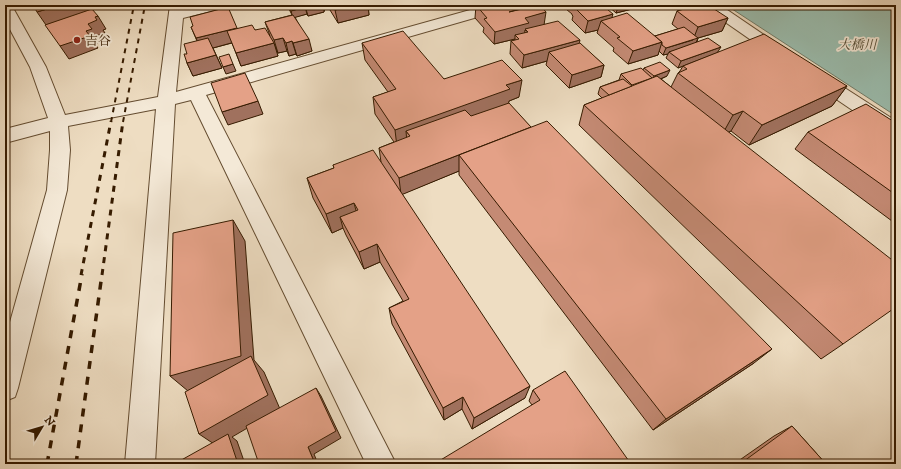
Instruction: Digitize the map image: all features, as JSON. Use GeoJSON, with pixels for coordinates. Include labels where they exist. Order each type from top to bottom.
{"type":"FeatureCollection","features":[{"type":"Feature","properties":{"kind":"street"},"geometry":{"type":"LineString","coordinates":[[140,464],[166,101],[176,10],[218,5]]}},
{"type":"Feature","properties":{"kind":"street"},"geometry":{"type":"LineString","coordinates":[[444,5],[455,19]]}},
{"type":"Feature","properties":{"kind":"street"},"geometry":{"type":"LineString","coordinates":[[5,136],[60,122],[166,101],[504,5]]}},
{"type":"Feature","properties":{"kind":"street"},"geometry":{"type":"LineString","coordinates":[[710,5],[896,130]]}},
{"type":"Feature","properties":{"kind":"street"},"geometry":{"type":"LineString","coordinates":[[5,6],[38,67],[60,122],[60,150],[57,190],[5,388]]}},
{"type":"Feature","properties":{"kind":"street"},"geometry":{"type":"LineString","coordinates":[[196,93],[381,464]]}},
{"type":"Feature","properties":{"kind":"water","name":"大橋川"},"geometry":{"type":"Polygon","coordinates":[[[726,5],[896,5],[896,116],[726,5]]]}},
{"type":"Feature","properties":{"kind":"building"},"geometry":{"type":"Polygon","coordinates":[[[33,5],[60,5],[37,12],[33,5]]]}},
{"type":"Feature","properties":{"kind":"building"},"geometry":{"type":"Polygon","coordinates":[[[288,5],[323,5],[306,9],[305,7],[291,11],[288,5]]]}},
{"type":"Feature","properties":{"kind":"building"},"geometry":{"type":"Polygon","coordinates":[[[332,5],[356,5],[335,10],[332,5]]]}},
{"type":"Feature","properties":{"kind":"building"},"geometry":{"type":"Polygon","coordinates":[[[476,5],[531,6],[509,12],[540,5],[546,12],[525,18],[529,23],[495,32],[484,19],[487,18],[476,5]]]}},
{"type":"Feature","properties":{"kind":"building"},"geometry":{"type":"Polygon","coordinates":[[[577,5],[602,5],[613,14],[588,21],[574,7],[578,6],[577,5]]]}},
{"type":"Feature","properties":{"kind":"building"},"geometry":{"type":"Polygon","coordinates":[[[699,5],[708,5],[728,18],[698,27],[677,11],[699,5]]]}},
{"type":"Feature","properties":{"kind":"building"},"geometry":{"type":"Polygon","coordinates":[[[228,7],[237,28],[196,38],[191,27],[193,26],[190,17],[228,7]]]}},
{"type":"Feature","properties":{"kind":"building"},"geometry":{"type":"Polygon","coordinates":[[[92,9],[98,16],[95,17],[97,20],[88,24],[92,29],[86,31],[90,36],[60,46],[45,25],[92,9]]]}},
{"type":"Feature","properties":{"kind":"building"},"geometry":{"type":"Polygon","coordinates":[[[627,13],[662,42],[633,51],[617,38],[620,37],[601,21],[627,13]]]}},
{"type":"Feature","properties":{"kind":"building"},"geometry":{"type":"Polygon","coordinates":[[[293,15],[309,39],[293,43],[292,41],[286,43],[283,38],[274,40],[265,22],[293,15]]]}},
{"type":"Feature","properties":{"kind":"building"},"geometry":{"type":"Polygon","coordinates":[[[558,21],[580,40],[524,55],[511,41],[519,39],[515,35],[528,32],[525,29],[558,21]]]}},
{"type":"Feature","properties":{"kind":"building"},"geometry":{"type":"Polygon","coordinates":[[[252,25],[255,30],[265,28],[274,43],[236,53],[227,31],[252,25]]]}},
{"type":"Feature","properties":{"kind":"building"},"geometry":{"type":"Polygon","coordinates":[[[684,27],[698,38],[666,48],[655,36],[684,27]]]}},
{"type":"Feature","properties":{"kind":"building"},"geometry":{"type":"Polygon","coordinates":[[[403,31],[444,79],[502,60],[522,80],[506,85],[510,89],[395,130],[373,97],[396,89],[362,43],[403,31]]]}},
{"type":"Feature","properties":{"kind":"building"},"geometry":{"type":"Polygon","coordinates":[[[764,34],[847,86],[762,125],[743,111],[733,115],[678,73],[687,69],[683,66],[764,34]]]}},
{"type":"Feature","properties":{"kind":"building"},"geometry":{"type":"Polygon","coordinates":[[[208,38],[216,55],[187,63],[184,54],[187,54],[184,44],[208,38]]]}},
{"type":"Feature","properties":{"kind":"building"},"geometry":{"type":"Polygon","coordinates":[[[708,38],[721,47],[681,61],[669,52],[708,38]]]}},
{"type":"Feature","properties":{"kind":"building"},"geometry":{"type":"Polygon","coordinates":[[[580,43],[604,65],[572,75],[549,52],[580,43]]]}},
{"type":"Feature","properties":{"kind":"building"},"geometry":{"type":"Polygon","coordinates":[[[229,54],[233,64],[223,67],[219,57],[229,54]]]}},
{"type":"Feature","properties":{"kind":"building"},"geometry":{"type":"Polygon","coordinates":[[[660,62],[670,70],[654,76],[644,68],[660,62]]]}},
{"type":"Feature","properties":{"kind":"building"},"geometry":{"type":"Polygon","coordinates":[[[641,68],[652,78],[632,85],[621,74],[641,68]]]}},
{"type":"Feature","properties":{"kind":"building"},"geometry":{"type":"Polygon","coordinates":[[[245,73],[258,101],[222,112],[211,83],[245,73]]]}},
{"type":"Feature","properties":{"kind":"building"},"geometry":{"type":"Polygon","coordinates":[[[657,76],[896,263],[896,307],[843,344],[584,105],[657,76]]]}},
{"type":"Feature","properties":{"kind":"building"},"geometry":{"type":"Polygon","coordinates":[[[623,79],[632,86],[609,95],[600,87],[623,79]]]}},
{"type":"Feature","properties":{"kind":"building"},"geometry":{"type":"Polygon","coordinates":[[[509,103],[531,127],[399,178],[379,148],[410,136],[406,131],[465,110],[471,116],[509,103]]]}},
{"type":"Feature","properties":{"kind":"building"},"geometry":{"type":"Polygon","coordinates":[[[866,104],[896,123],[896,195],[808,132],[866,104]]]}},
{"type":"Feature","properties":{"kind":"building"},"geometry":{"type":"Polygon","coordinates":[[[547,121],[772,349],[666,419],[459,155],[547,121]]]}},
{"type":"Feature","properties":{"kind":"building"},"geometry":{"type":"Polygon","coordinates":[[[373,150],[530,386],[474,418],[463,397],[443,408],[389,308],[409,299],[377,244],[359,252],[340,217],[358,210],[354,203],[326,214],[307,178],[334,168],[333,165],[373,150]]]}},
{"type":"Feature","properties":{"kind":"building"},"geometry":{"type":"Polygon","coordinates":[[[233,220],[241,356],[170,376],[173,233],[233,220]]]}},
{"type":"Feature","properties":{"kind":"building"},"geometry":{"type":"Polygon","coordinates":[[[251,356],[268,395],[199,434],[185,392],[251,356]]]}},
{"type":"Feature","properties":{"kind":"building"},"geometry":{"type":"Polygon","coordinates":[[[565,371],[631,464],[434,464],[540,400],[533,390],[565,371]]]}},
{"type":"Feature","properties":{"kind":"building"},"geometry":{"type":"Polygon","coordinates":[[[316,388],[336,431],[308,447],[315,464],[259,464],[246,426],[316,388]]]}},
{"type":"Feature","properties":{"kind":"building"},"geometry":{"type":"Polygon","coordinates":[[[792,426],[826,464],[740,464],[792,426]]]}},
{"type":"Feature","properties":{"kind":"building"},"geometry":{"type":"Polygon","coordinates":[[[228,434],[238,464],[176,464],[176,463],[228,434]]]}},
{"type":"Feature","properties":{"kind":"railway"},"geometry":{"type":"LineString","coordinates":[[111,122],[134,5]]}},
{"type":"Feature","properties":{"kind":"railway"},"geometry":{"type":"LineString","coordinates":[[123,122],[145,5]]}},
{"type":"Feature","properties":{"kind":"railway"},"geometry":{"type":"LineString","coordinates":[[81,275],[111,121]]}},
{"type":"Feature","properties":{"kind":"railway"},"geometry":{"type":"LineString","coordinates":[[102,275],[123,121]]}},
{"type":"Feature","properties":{"kind":"railway"},"geometry":{"type":"LineString","coordinates":[[47,464],[82,274]]}},
{"type":"Feature","properties":{"kind":"railway"},"geometry":{"type":"LineString","coordinates":[[76,464],[102,274]]}},
{"type":"Feature","properties":{"kind":"place","name":"吉谷"},"geometry":{"type":"Point","coordinates":[77,40]}}]}
